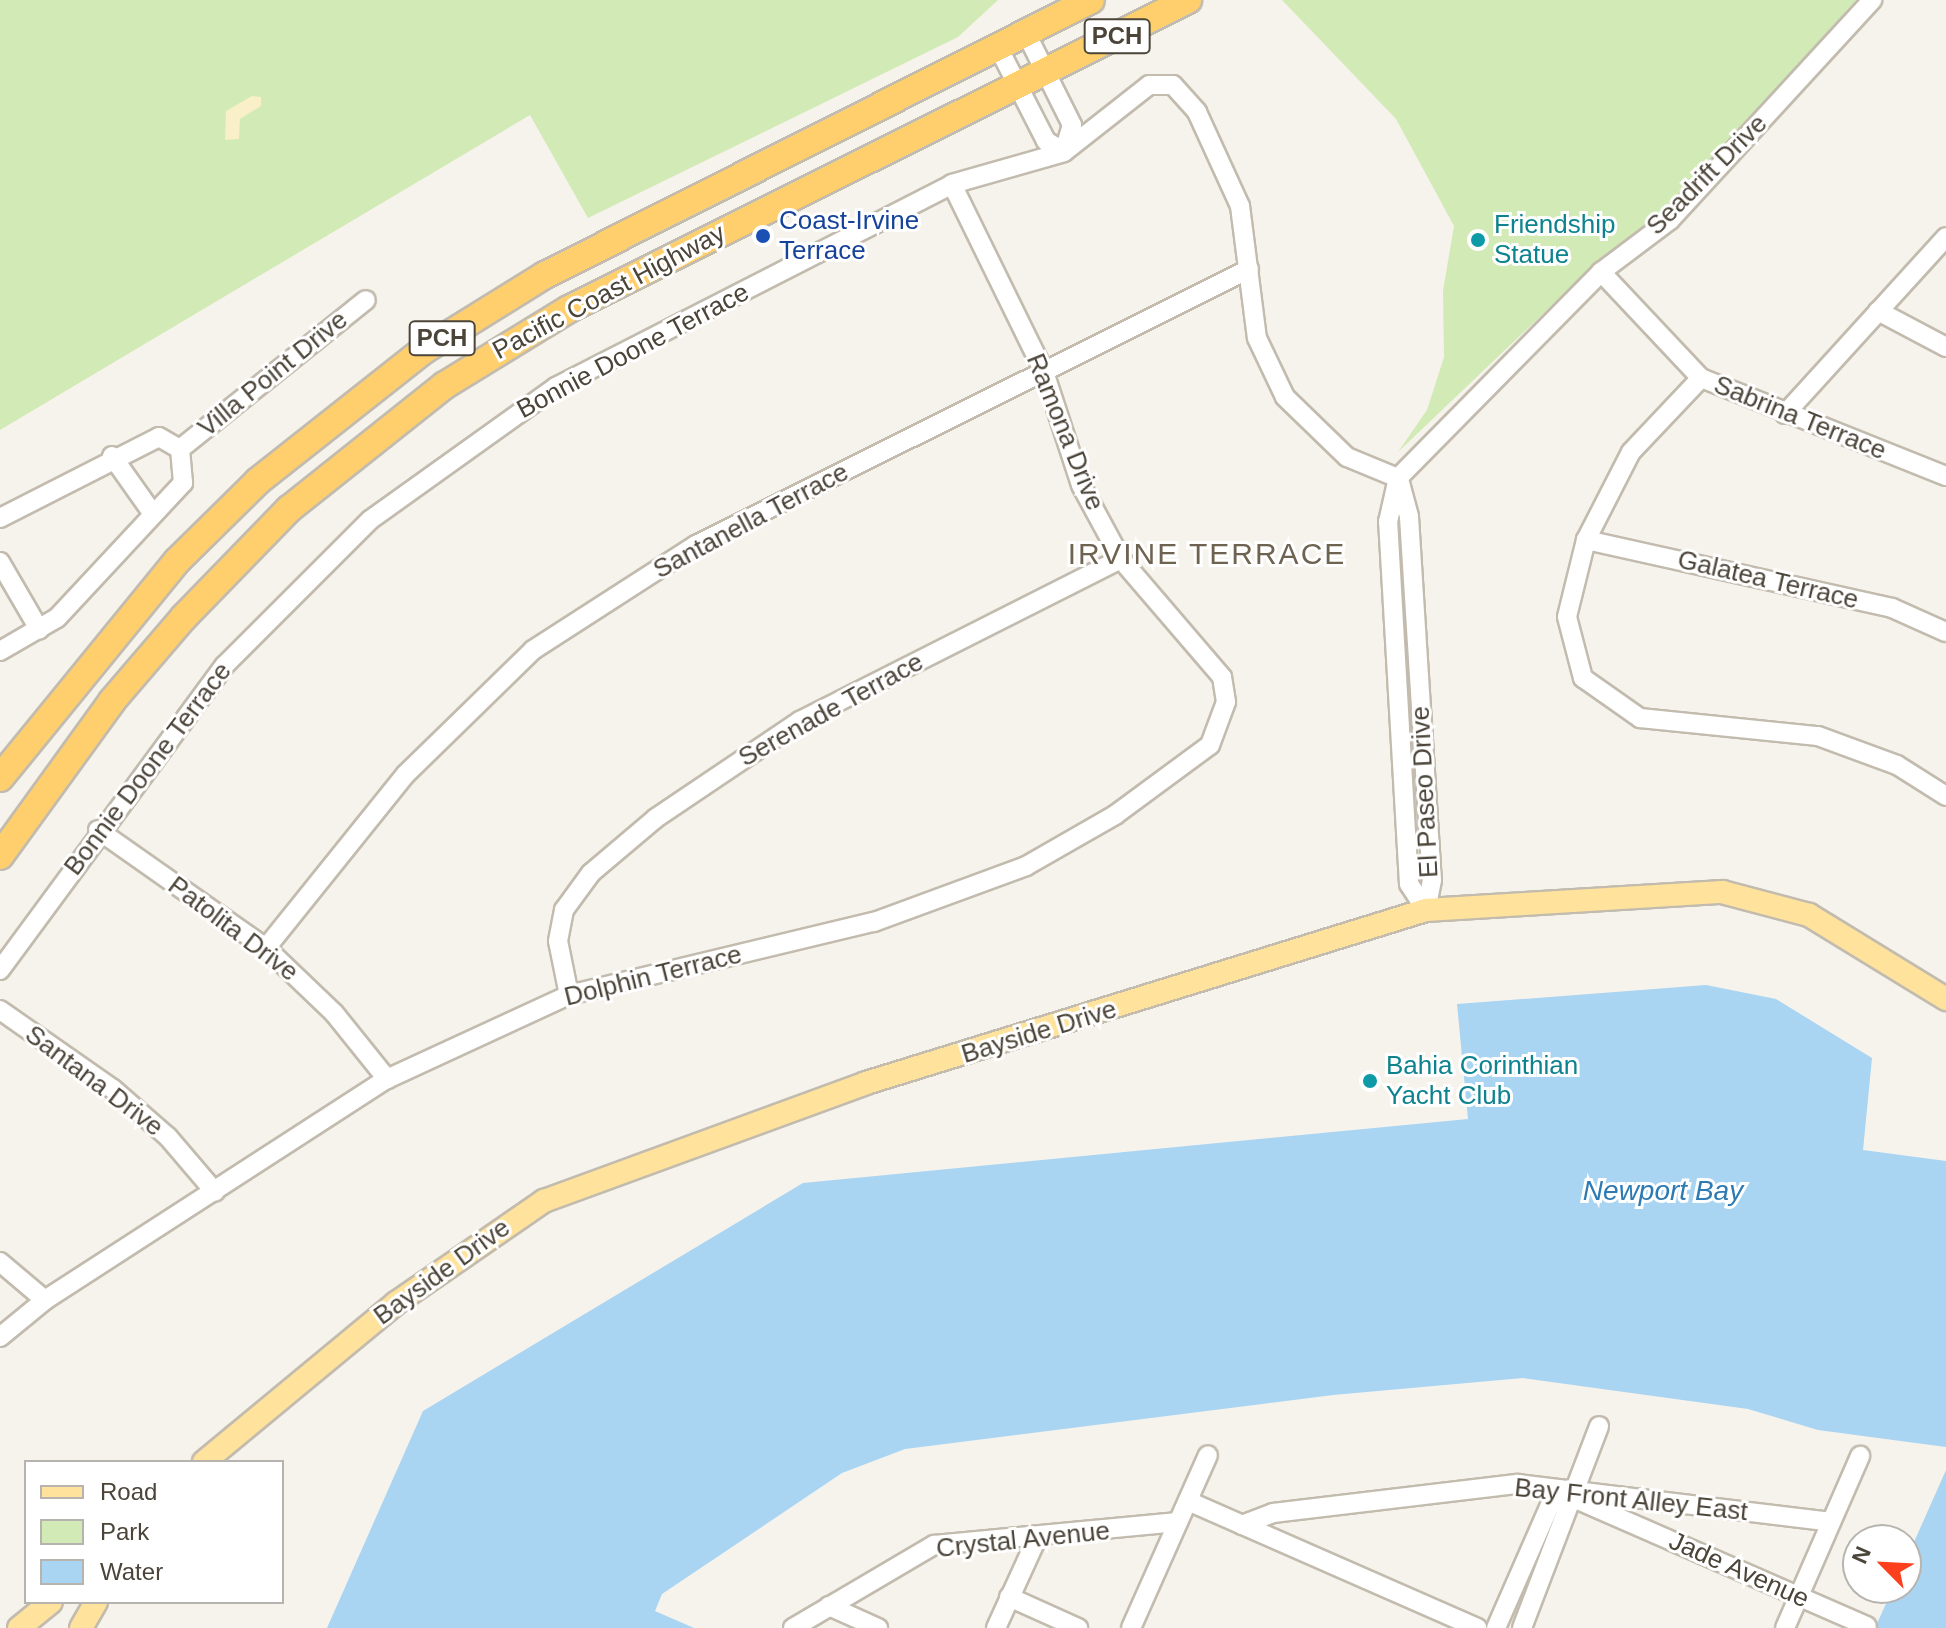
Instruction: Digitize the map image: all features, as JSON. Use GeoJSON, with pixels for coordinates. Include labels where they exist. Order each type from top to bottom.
{"type":"FeatureCollection","features":[{"type":"Feature","properties":{"kind":"highway","name":"Pacific Coast Highway"},"geometry":{"type":"LineString","coordinates":[[0,778],[177,561],[258,481],[424,350],[545,275],[1091,0]]}},
{"type":"Feature","properties":{"kind":"highway","name":"Pacific Coast Highway"},"geometry":{"type":"LineString","coordinates":[[0,856],[112,701],[184,617],[289,509],[434,393],[569,309],[1188,0]]}},
{"type":"Feature","properties":{"kind":"main road","name":"Bayside Drive"},"geometry":{"type":"LineString","coordinates":[[206,1460],[396,1303],[544,1201],[630,1163],[866,1083],[1426,910],[1722,892],[1809,915],[1946,999]]}},
{"type":"Feature","properties":{"kind":"main road"},"geometry":{"type":"LineString","coordinates":[[19,1628],[49,1604]]}},
{"type":"Feature","properties":{"kind":"main road"},"geometry":{"type":"LineString","coordinates":[[81,1628],[95,1604]]}},
{"type":"Feature","properties":{"kind":"street","name":"Seadrift Drive"},"geometry":{"type":"LineString","coordinates":[[1398,478],[1601,272],[1670,220],[1872,0]]}},
{"type":"Feature","properties":{"kind":"street"},"geometry":{"type":"LineString","coordinates":[[998,47],[1046,141],[1064,152],[1072,125],[1026,33]]}},
{"type":"Feature","properties":{"kind":"street","name":"Bonnie Doone Terrace"},"geometry":{"type":"LineString","coordinates":[[0,970],[98,830],[225,665],[370,520],[461,451],[556,387],[952,184],[1064,152],[1149,85],[1173,85],[1197,112],[1240,206],[1249,269]]}},
{"type":"Feature","properties":{"kind":"street","name":"Ramona Drive"},"geometry":{"type":"LineString","coordinates":[[952,184],[1044,372],[1081,485],[1121,559],[1210,656],[1226,702]]}},
{"type":"Feature","properties":{"kind":"street"},"geometry":{"type":"LineString","coordinates":[[1785,414],[1946,237]]}},
{"type":"Feature","properties":{"kind":"street"},"geometry":{"type":"LineString","coordinates":[[1249,269],[1257,338],[1285,397],[1334,448],[1398,478]]}},
{"type":"Feature","properties":{"kind":"street","name":"Santanella Terrace"},"geometry":{"type":"LineString","coordinates":[[266,948],[406,774],[533,650],[696,545],[1249,269]]}},
{"type":"Feature","properties":{"kind":"street","name":"Sabrina Terrace"},"geometry":{"type":"LineString","coordinates":[[1601,272],[1701,378],[1946,476]]}},
{"type":"Feature","properties":{"kind":"street","name":"Villa Point Drive"},"geometry":{"type":"LineString","coordinates":[[180,449],[366,300]]}},
{"type":"Feature","properties":{"kind":"street"},"geometry":{"type":"LineString","coordinates":[[1878,311],[1946,347]]}},
{"type":"Feature","properties":{"kind":"street"},"geometry":{"type":"LineString","coordinates":[[1701,378],[1631,452],[1586,540],[1573,579],[1569,638],[1583,678],[1615,706],[1672,724],[1818,736],[1897,765],[1946,796]]}},
{"type":"Feature","properties":{"kind":"street","name":"Villa Point Drive"},"geometry":{"type":"LineString","coordinates":[[0,518],[112,456],[159,437],[180,449]]}},
{"type":"Feature","properties":{"kind":"street","name":"Villa Point Drive"},"geometry":{"type":"LineString","coordinates":[[0,651],[39,629],[183,483],[180,449]]}},
{"type":"Feature","properties":{"kind":"street"},"geometry":{"type":"LineString","coordinates":[[112,456],[153,514]]}},
{"type":"Feature","properties":{"kind":"street","name":"El Paseo Drive"},"geometry":{"type":"LineString","coordinates":[[1398,478],[1409,517],[1432,880],[1426,910]]}},
{"type":"Feature","properties":{"kind":"street","name":"Galatea Terrace"},"geometry":{"type":"LineString","coordinates":[[1586,540],[1892,608],[1946,632]]}},
{"type":"Feature","properties":{"kind":"street","name":"Serenade Terrace"},"geometry":{"type":"LineString","coordinates":[[569,995],[558,941],[564,910],[591,873],[656,818],[800,721],[1121,559]]}},
{"type":"Feature","properties":{"kind":"street"},"geometry":{"type":"LineString","coordinates":[[0,562],[39,629]]}},
{"type":"Feature","properties":{"kind":"street","name":"Dolphin Terrace"},"geometry":{"type":"LineString","coordinates":[[0,1337],[45,1300],[387,1079],[569,995],[874,922],[1026,866],[1200,757],[1226,702]]}},
{"type":"Feature","properties":{"kind":"street","name":"Patolita Drive"},"geometry":{"type":"LineString","coordinates":[[98,830],[266,948],[334,1013],[387,1079]]}},
{"type":"Feature","properties":{"kind":"street","name":"Santana Drive"},"geometry":{"type":"LineString","coordinates":[[0,1010],[113,1089],[168,1137],[215,1192]]}},
{"type":"Feature","properties":{"kind":"street"},"geometry":{"type":"LineString","coordinates":[[0,1262],[45,1300]]}},
{"type":"Feature","properties":{"kind":"street"},"geometry":{"type":"LineString","coordinates":[[1522,1628],[1571,1513],[1569,1492],[1599,1426]]}},
{"type":"Feature","properties":{"kind":"street"},"geometry":{"type":"LineString","coordinates":[[1131,1628],[1208,1455]]}},
{"type":"Feature","properties":{"kind":"street"},"geometry":{"type":"LineString","coordinates":[[1785,1628],[1860,1456]]}},
{"type":"Feature","properties":{"kind":"street","name":"Bay Front Alley East"},"geometry":{"type":"LineString","coordinates":[[1242,1525],[1273,1513],[1518,1484],[1831,1522]]}},
{"type":"Feature","properties":{"kind":"street"},"geometry":{"type":"LineString","coordinates":[[1496,1628],[1551,1503],[1569,1492]]}},
{"type":"Feature","properties":{"kind":"street","name":"Jade Avenue"},"geometry":{"type":"LineString","coordinates":[[1569,1492],[1867,1626]]}},
{"type":"Feature","properties":{"kind":"street"},"geometry":{"type":"LineString","coordinates":[[1188,1501],[1477,1628]]}},
{"type":"Feature","properties":{"kind":"street","name":"Crystal Avenue"},"geometry":{"type":"LineString","coordinates":[[793,1628],[934,1545],[1037,1538],[1178,1522]]}},
{"type":"Feature","properties":{"kind":"street"},"geometry":{"type":"LineString","coordinates":[[996,1628],[1037,1538]]}},
{"type":"Feature","properties":{"kind":"street"},"geometry":{"type":"LineString","coordinates":[[1009,1597],[1078,1628]]}},
{"type":"Feature","properties":{"kind":"street"},"geometry":{"type":"LineString","coordinates":[[829,1606],[878,1628]]}},
{"type":"Feature","properties":{"kind":"green space"},"geometry":{"type":"Polygon","coordinates":[[[0,0],[998,0],[958,37],[588,218],[530,115],[0,430],[0,0]]]}},
{"type":"Feature","properties":{"kind":"green space"},"geometry":{"type":"Polygon","coordinates":[[[1282,0],[1856,0],[1666,213],[1591,268],[1398,452],[1427,410],[1444,357],[1443,291],[1454,226],[1396,119],[1282,0]]]}},
{"type":"Feature","properties":{"kind":"sand"},"geometry":{"type":"Polygon","coordinates":[[[252,96],[261,97],[261,106],[240,119],[239,139],[225,140],[226,111],[252,96]]]}},
{"type":"Feature","properties":{"kind":"water","name":"Newport Bay"},"geometry":{"type":"Polygon","coordinates":[[[1706,985],[1776,999],[1872,1058],[1863,1150],[1946,1161],[1946,1447],[1818,1430],[1748,1409],[1523,1378],[1333,1395],[905,1449],[842,1473],[662,1594],[655,1611],[694,1628],[327,1628],[423,1411],[803,1183],[1468,1119],[1457,1004],[1706,985]]]}},
{"type":"Feature","properties":{"kind":"water"},"geometry":{"type":"Polygon","coordinates":[[[1946,1470],[1946,1628],[1875,1628],[1886,1604],[1922,1604],[1922,1524],[1946,1470]]]}},
{"type":"Feature","properties":{"kind":"place","name":"Coast-Irvine Terrace"},"geometry":{"type":"Point","coordinates":[763,236]}},
{"type":"Feature","properties":{"kind":"place","name":"Friendship Statue"},"geometry":{"type":"Point","coordinates":[1478,240]}},
{"type":"Feature","properties":{"kind":"place","name":"Bahia Corinthian Yacht Club"},"geometry":{"type":"Point","coordinates":[1370,1081]}},
{"type":"Feature","properties":{"kind":"district","name":"IRVINE TERRACE"},"geometry":{"type":"Point","coordinates":[1207,554]}}]}
